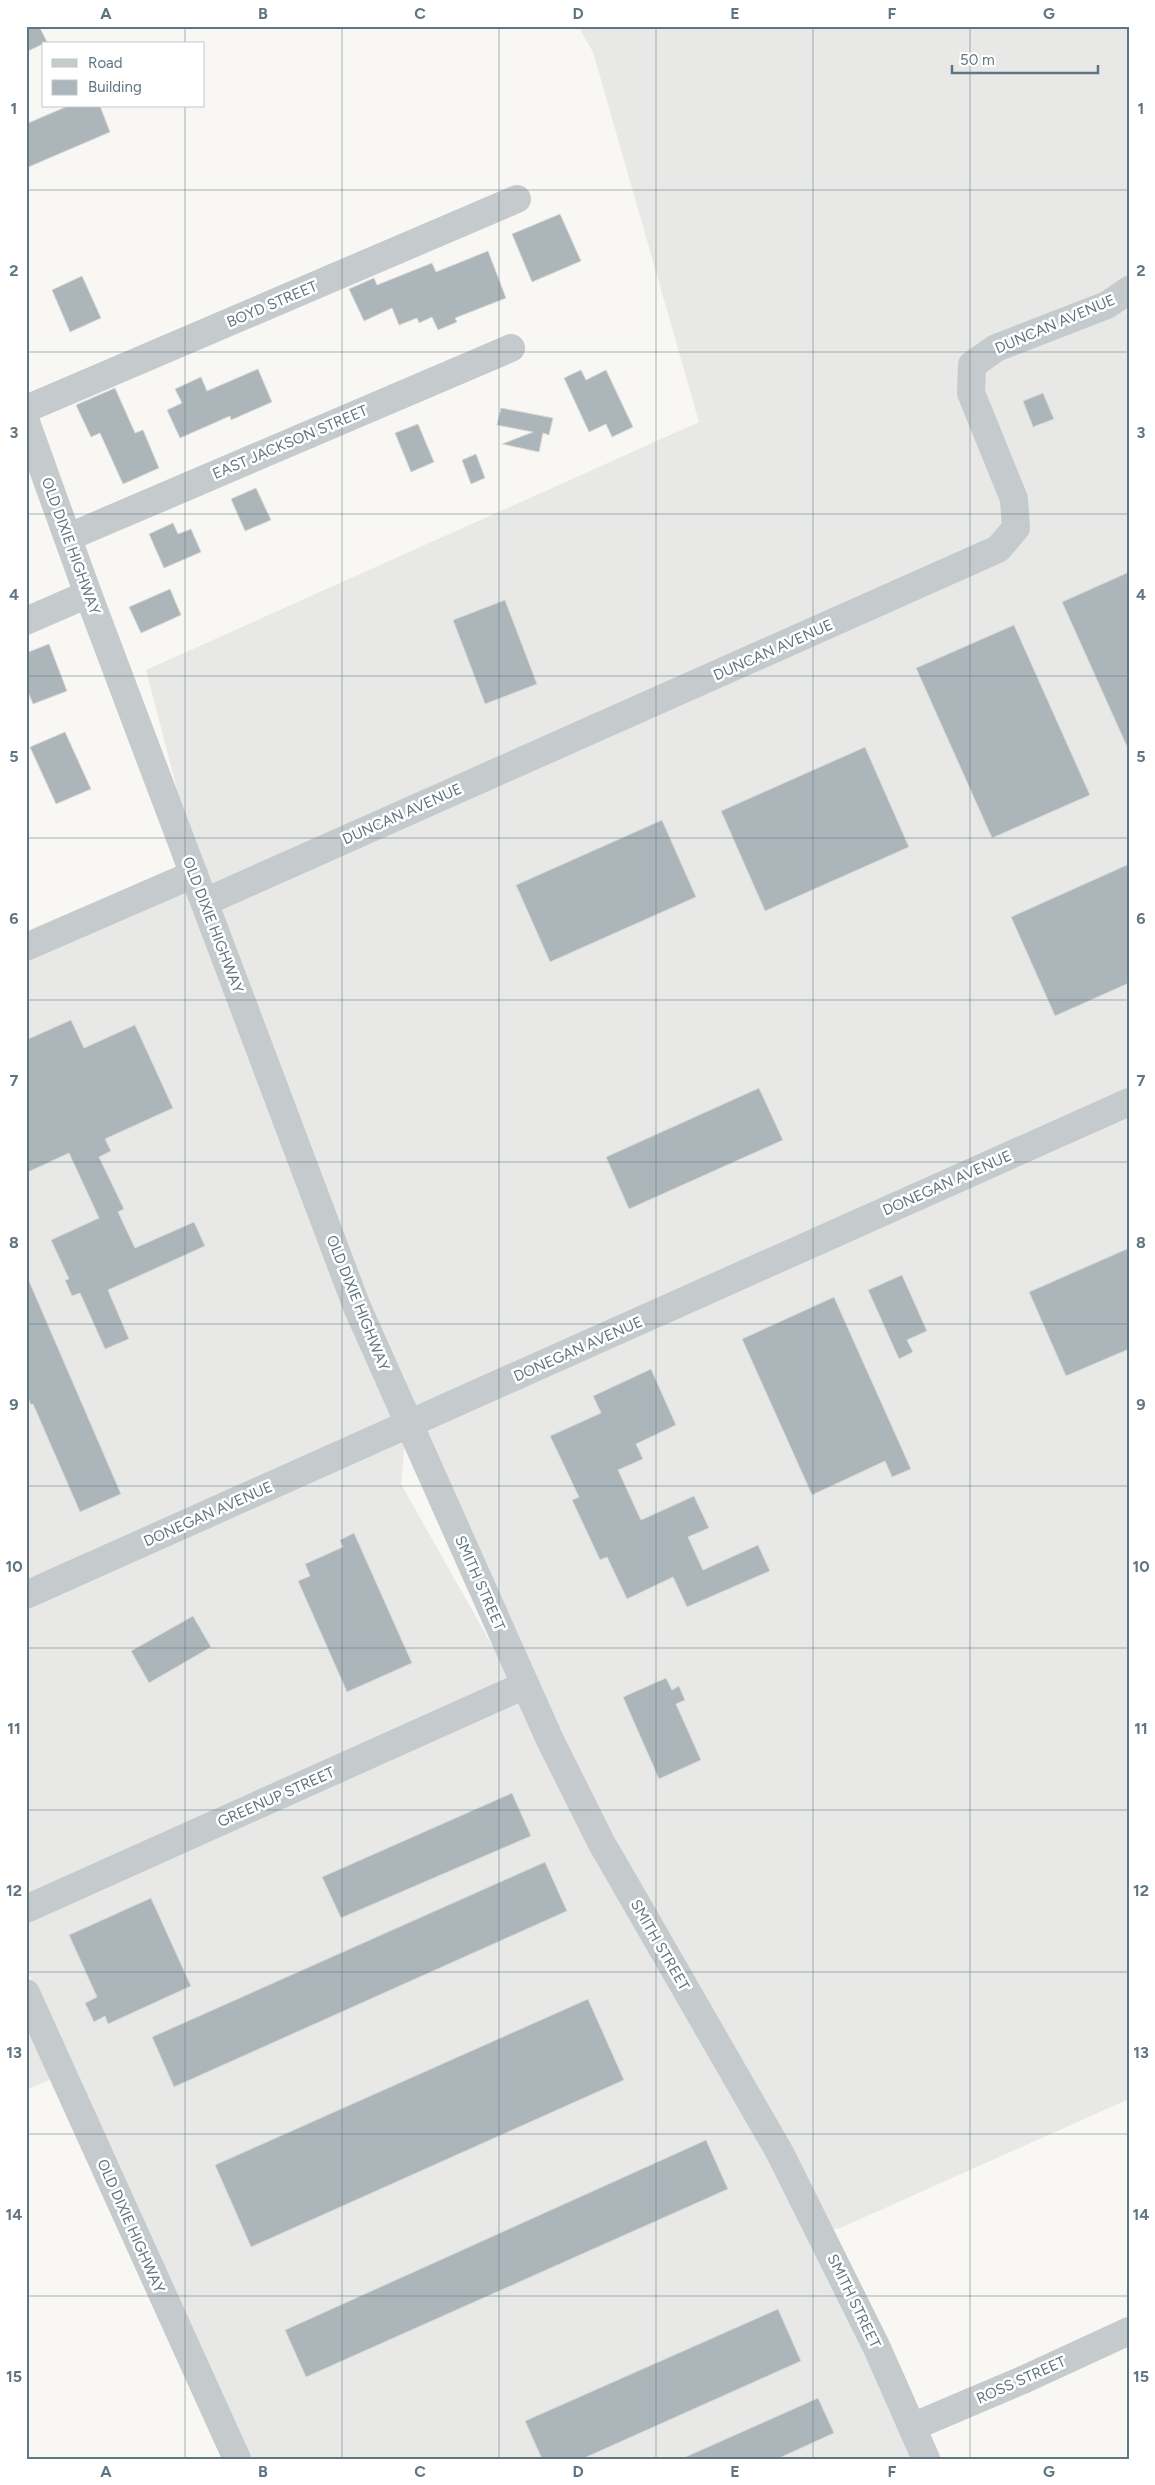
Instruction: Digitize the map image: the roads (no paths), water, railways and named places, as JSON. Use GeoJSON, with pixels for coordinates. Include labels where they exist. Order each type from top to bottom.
{"type":"FeatureCollection","features":[{"type":"Feature","properties":{"kind":"street","name":"BOYD STREET"},"geometry":{"type":"LineString","coordinates":[[26,409],[517,199]]}},
{"type":"Feature","properties":{"kind":"street","name":"DUNCAN AVENUE"},"geometry":{"type":"LineString","coordinates":[[205,902],[998,549],[1016,528],[1014,499],[971,393],[972,365],[996,348],[1106,305],[1129,290]]}},
{"type":"Feature","properties":{"kind":"street","name":"EAST JACKSON STREET"},"geometry":{"type":"LineString","coordinates":[[69,537],[511,348]]}},
{"type":"Feature","properties":{"kind":"street","name":"OLD DIXIE HIGHWAY"},"geometry":{"type":"LineString","coordinates":[[26,422],[88,594],[356,1307],[409,1424]]}},
{"type":"Feature","properties":{"kind":"street"},"geometry":{"type":"LineString","coordinates":[[26,621],[88,594]]}},
{"type":"Feature","properties":{"kind":"street"},"geometry":{"type":"LineString","coordinates":[[26,946],[194,874]]}},
{"type":"Feature","properties":{"kind":"street","name":"DONEGAN AVENUE"},"geometry":{"type":"LineString","coordinates":[[26,1595],[1129,1102]]}},
{"type":"Feature","properties":{"kind":"street","name":"SMITH STREET"},"geometry":{"type":"LineString","coordinates":[[409,1424],[550,1740],[602,1842],[780,2153],[877,2348],[926,2459]]}},
{"type":"Feature","properties":{"kind":"street","name":"GREENUP STREET"},"geometry":{"type":"LineString","coordinates":[[26,1909],[525,1685]]}},
{"type":"Feature","properties":{"kind":"street","name":"OLD DIXIE HIGHWAY"},"geometry":{"type":"LineString","coordinates":[[26,1993],[237,2459]]}},
{"type":"Feature","properties":{"kind":"street","name":"ROSS STREET"},"geometry":{"type":"LineString","coordinates":[[912,2427],[1129,2331]]}}]}
